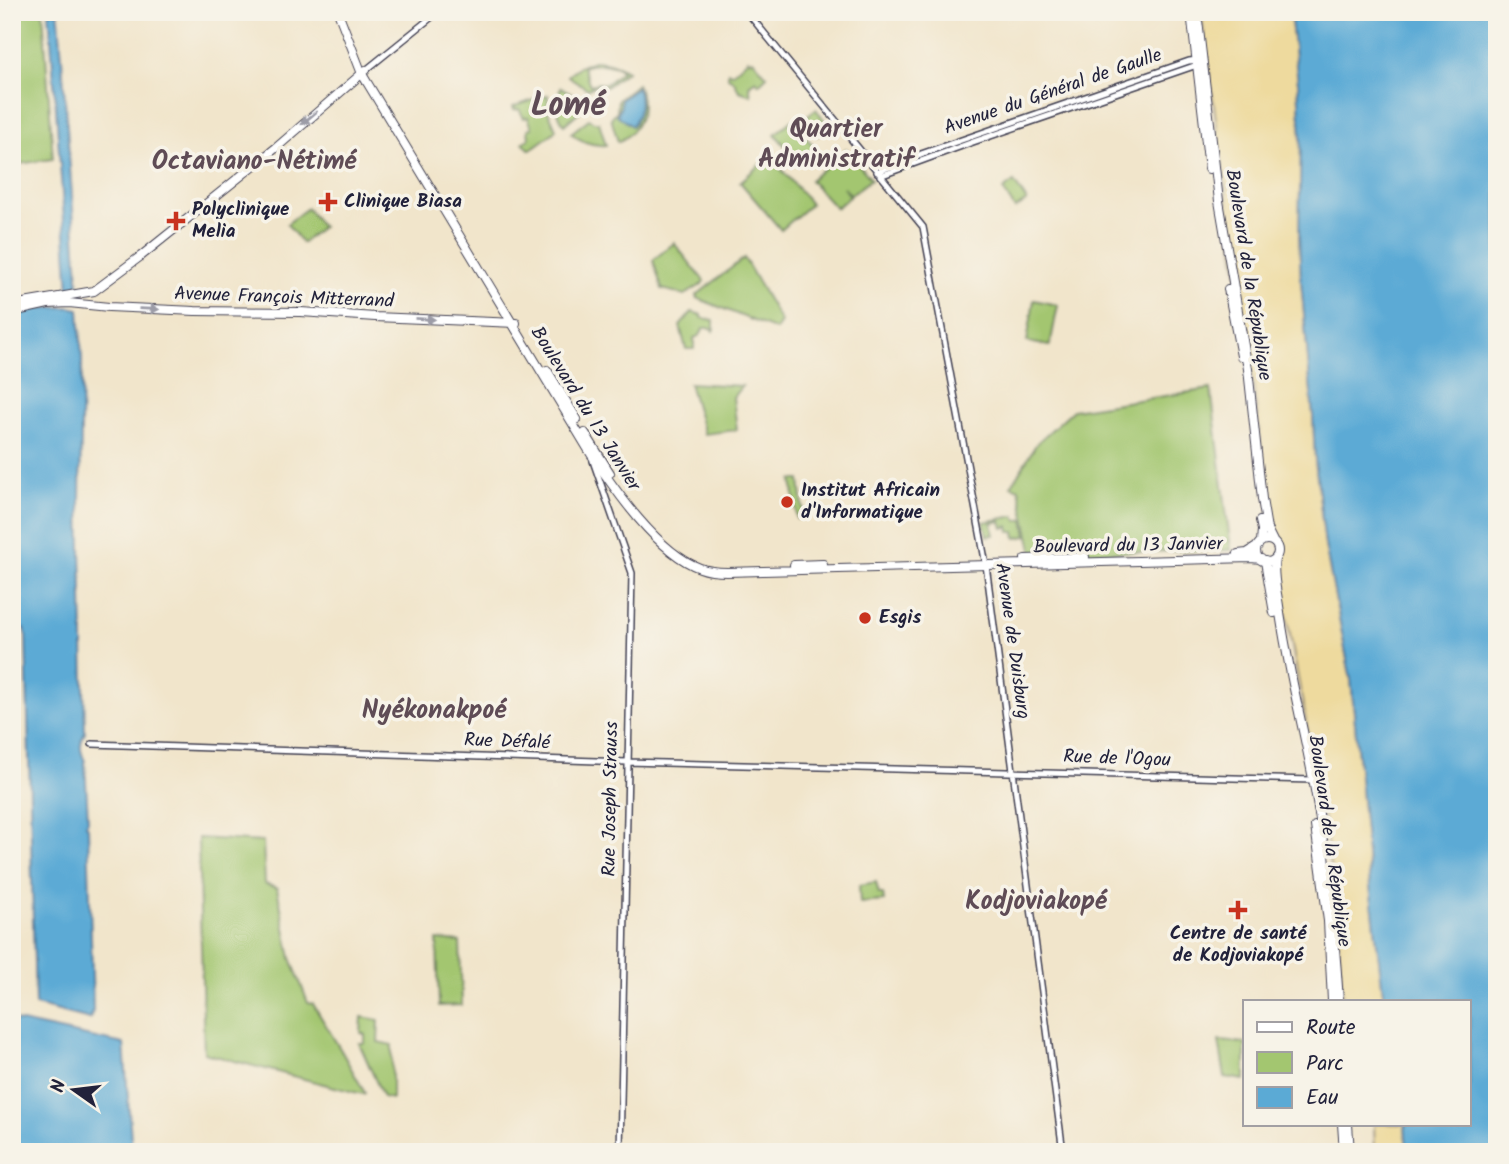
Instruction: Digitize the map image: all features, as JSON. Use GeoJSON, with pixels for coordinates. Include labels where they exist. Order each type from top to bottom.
{"type":"FeatureCollection","features":[{"type":"Feature","properties":{"kind":"highway","name":"Boulevard du 13 Janvier"},"geometry":{"type":"LineString","coordinates":[[341,12],[364,72],[620,488],[662,535],[693,559],[720,567],[1251,558],[1263,560]]}},
{"type":"Feature","properties":{"kind":"highway","name":"Boulevard de la République"},"geometry":{"type":"LineString","coordinates":[[1191,12],[1219,201],[1248,369],[1259,481],[1267,528],[1273,541]]}},
{"type":"Feature","properties":{"kind":"highway","name":"Boulevard de la République"},"geometry":{"type":"LineString","coordinates":[[1197,12],[1211,188],[1243,369],[1254,482],[1262,530],[1259,544]]}},
{"type":"Feature","properties":{"kind":"highway"},"geometry":{"type":"LineString","coordinates":[[12,305],[81,299],[94,291],[277,147],[364,72]]}},
{"type":"Feature","properties":{"kind":"highway","name":"Avenue François Mitterrand"},"geometry":{"type":"LineString","coordinates":[[81,299],[136,308],[301,312],[516,323]]}},
{"type":"Feature","properties":{"kind":"highway"},"geometry":{"type":"LineString","coordinates":[[12,312],[47,302]]}},
{"type":"Feature","properties":{"kind":"highway","name":"Boulevard du 13 Janvier"},"geometry":{"type":"LineString","coordinates":[[516,323],[591,454],[624,502],[659,539],[690,564],[709,571],[810,571],[1244,554],[1259,544]]}},
{"type":"Feature","properties":{"kind":"highway"},"geometry":{"type":"LineString","coordinates":[[1267,540],[1273,541],[1278,551],[1275,559],[1263,560],[1257,555],[1259,544],[1267,540]]}},
{"type":"Feature","properties":{"kind":"highway","name":"Boulevard de la République"},"geometry":{"type":"LineString","coordinates":[[1275,559],[1273,570],[1281,624],[1330,890],[1339,1000]]}},
{"type":"Feature","properties":{"kind":"highway","name":"Boulevard de la République"},"geometry":{"type":"LineString","coordinates":[[1263,560],[1310,780],[1328,921],[1332,1000]]}},
{"type":"Feature","properties":{"kind":"highway"},"geometry":{"type":"LineString","coordinates":[[1342,1126],[1344,1152]]}},
{"type":"Feature","properties":{"kind":"highway"},"geometry":{"type":"LineString","coordinates":[[1348,1126],[1350,1152]]}},
{"type":"Feature","properties":{"kind":"street"},"geometry":{"type":"LineString","coordinates":[[364,72],[438,12]]}},
{"type":"Feature","properties":{"kind":"street"},"geometry":{"type":"LineString","coordinates":[[747,12],[878,174]]}},
{"type":"Feature","properties":{"kind":"street","name":"Avenue du Général de Gaulle"},"geometry":{"type":"LineString","coordinates":[[878,174],[1199,62]]}},
{"type":"Feature","properties":{"kind":"street","name":"Avenue de Duisburg"},"geometry":{"type":"LineString","coordinates":[[878,174],[923,228],[985,563],[1063,1152]]}},
{"type":"Feature","properties":{"kind":"street","name":"Rue Joseph Strauss"},"geometry":{"type":"LineString","coordinates":[[591,454],[632,573],[620,1152]]}},
{"type":"Feature","properties":{"kind":"street","name":"Rue Défalé"},"geometry":{"type":"LineString","coordinates":[[92,744],[921,770]]}},
{"type":"Feature","properties":{"kind":"street","name":"Rue de l'Ogou"},"geometry":{"type":"LineString","coordinates":[[921,770],[1310,780]]}},
{"type":"Feature","properties":{"kind":"green space"},"geometry":{"type":"Polygon","coordinates":[[[12,12],[43,12],[53,159],[12,165],[12,12]]]}},
{"type":"Feature","properties":{"kind":"green space"},"geometry":{"type":"Polygon","coordinates":[[[748,59],[753,59],[767,76],[759,84],[756,80],[749,85],[751,95],[739,91],[734,81],[728,77],[728,72],[733,73],[748,59]]]}},
{"type":"Feature","properties":{"kind":"green space"},"geometry":{"type":"Polygon","coordinates":[[[594,61],[607,63],[619,67],[627,71],[606,87],[597,85],[588,89],[568,76],[577,68],[594,61]],[[603,64],[583,67],[590,85],[606,84],[622,71],[603,64]]]}},
{"type":"Feature","properties":{"kind":"green space"},"geometry":{"type":"Polygon","coordinates":[[[637,84],[642,101],[640,117],[632,131],[618,142],[611,118],[617,111],[618,100],[637,84]]]}},
{"type":"Feature","properties":{"kind":"green space"},"geometry":{"type":"Polygon","coordinates":[[[561,87],[581,99],[581,110],[564,125],[557,106],[561,87]]]}},
{"type":"Feature","properties":{"kind":"green space"},"geometry":{"type":"Polygon","coordinates":[[[548,95],[548,111],[556,129],[529,149],[523,142],[529,139],[528,129],[532,128],[528,117],[524,118],[519,109],[514,110],[513,107],[548,95]]]}},
{"type":"Feature","properties":{"kind":"green space"},"geometry":{"type":"Polygon","coordinates":[[[816,109],[829,126],[817,136],[803,119],[816,109]]]}},
{"type":"Feature","properties":{"kind":"green space"},"geometry":{"type":"Polygon","coordinates":[[[589,119],[599,122],[606,145],[587,143],[571,133],[589,119]]]}},
{"type":"Feature","properties":{"kind":"green space"},"geometry":{"type":"Polygon","coordinates":[[[792,120],[815,148],[799,162],[775,134],[792,120]]]}},
{"type":"Feature","properties":{"kind":"green space"},"geometry":{"type":"Polygon","coordinates":[[[846,149],[871,179],[851,195],[843,187],[850,196],[836,208],[810,180],[846,149]]]}},
{"type":"Feature","properties":{"kind":"green space"},"geometry":{"type":"Polygon","coordinates":[[[770,156],[811,204],[781,230],[740,182],[770,156]]]}},
{"type":"Feature","properties":{"kind":"green space"},"geometry":{"type":"Polygon","coordinates":[[[1014,182],[1027,201],[1015,209],[1003,190],[1014,182]]]}},
{"type":"Feature","properties":{"kind":"green space"},"geometry":{"type":"Polygon","coordinates":[[[307,208],[322,227],[302,243],[287,224],[307,208]]]}},
{"type":"Feature","properties":{"kind":"green space"},"geometry":{"type":"Polygon","coordinates":[[[674,243],[704,281],[685,295],[662,289],[653,260],[674,243]]]}},
{"type":"Feature","properties":{"kind":"green space"},"geometry":{"type":"Polygon","coordinates":[[[744,258],[781,322],[776,330],[697,298],[697,295],[744,258]]]}},
{"type":"Feature","properties":{"kind":"green space"},"geometry":{"type":"Polygon","coordinates":[[[1034,300],[1058,305],[1050,346],[1027,342],[1034,300]]]}},
{"type":"Feature","properties":{"kind":"green space"},"geometry":{"type":"Polygon","coordinates":[[[692,312],[702,315],[702,318],[714,320],[714,329],[703,328],[700,335],[694,338],[694,349],[686,349],[680,326],[692,312]]]}},
{"type":"Feature","properties":{"kind":"green space"},"geometry":{"type":"Polygon","coordinates":[[[689,383],[742,386],[733,397],[737,430],[704,434],[689,383]]]}},
{"type":"Feature","properties":{"kind":"green space"},"geometry":{"type":"Polygon","coordinates":[[[1211,389],[1231,550],[1033,554],[1019,489],[1011,486],[1037,443],[1073,410],[1211,389]]]}},
{"type":"Feature","properties":{"kind":"green space"},"geometry":{"type":"Polygon","coordinates":[[[792,480],[800,480],[804,518],[797,519],[792,480]]]}},
{"type":"Feature","properties":{"kind":"green space"},"geometry":{"type":"Polygon","coordinates":[[[1015,516],[1017,521],[1024,519],[1027,536],[1016,538],[1015,532],[1010,532],[1009,526],[1003,528],[1001,521],[992,523],[994,535],[987,536],[984,522],[1015,516]]]}},
{"type":"Feature","properties":{"kind":"green space"},"geometry":{"type":"Polygon","coordinates":[[[198,838],[263,842],[265,884],[277,888],[291,958],[308,1003],[313,1004],[365,1093],[204,1053],[198,838]]]}},
{"type":"Feature","properties":{"kind":"green space"},"geometry":{"type":"Polygon","coordinates":[[[876,882],[884,901],[860,903],[859,885],[876,882]]]}},
{"type":"Feature","properties":{"kind":"green space"},"geometry":{"type":"Polygon","coordinates":[[[437,940],[460,942],[462,1005],[439,1006],[437,940]]]}},
{"type":"Feature","properties":{"kind":"green space"},"geometry":{"type":"Polygon","coordinates":[[[362,1017],[379,1020],[378,1042],[392,1045],[392,1099],[383,1097],[359,1043],[365,1043],[365,1034],[361,1033],[362,1017]]]}},
{"type":"Feature","properties":{"kind":"green space"},"geometry":{"type":"Polygon","coordinates":[[[1219,1041],[1243,1043],[1243,1080],[1225,1077],[1219,1041]]]}},
{"type":"Feature","properties":{"kind":"sand"},"geometry":{"type":"Polygon","coordinates":[[[1201,12],[1290,12],[1298,83],[1301,138],[1299,238],[1315,460],[1325,545],[1351,680],[1370,886],[1384,1000],[1343,1000],[1337,920],[1325,825],[1278,569],[1281,547],[1273,529],[1201,12]]]}},
{"type":"Feature","properties":{"kind":"sand"},"geometry":{"type":"Polygon","coordinates":[[[1374,1126],[1405,1126],[1407,1152],[1375,1152],[1374,1126]]]}},
{"type":"Feature","properties":{"kind":"water"},"geometry":{"type":"Polygon","coordinates":[[[49,12],[58,12],[59,18],[79,290],[69,291],[49,12]]]}},
{"type":"Feature","properties":{"kind":"water"},"geometry":{"type":"Polygon","coordinates":[[[1290,12],[1497,12],[1497,1152],[1407,1152],[1405,1126],[1470,1126],[1470,1000],[1384,1000],[1370,886],[1351,680],[1325,545],[1315,460],[1299,238],[1301,138],[1290,12]]]}},
{"type":"Feature","properties":{"kind":"water"},"geometry":{"type":"Polygon","coordinates":[[[637,87],[639,107],[632,126],[617,115],[621,100],[637,87]]]}},
{"type":"Feature","properties":{"kind":"water"},"geometry":{"type":"Polygon","coordinates":[[[42,308],[79,309],[82,360],[80,500],[85,733],[81,747],[85,761],[88,820],[86,825],[93,1011],[90,1019],[35,1005],[26,635],[25,629],[12,625],[12,314],[42,308]]]}},
{"type":"Feature","properties":{"kind":"water"},"geometry":{"type":"Polygon","coordinates":[[[12,1020],[124,1044],[132,1152],[12,1152],[12,1020]]]}},
{"type":"Feature","properties":{"kind":"place","name":"Clinique Biasa"},"geometry":{"type":"Point","coordinates":[328,202]}},
{"type":"Feature","properties":{"kind":"place","name":"Polyclinique Melia"},"geometry":{"type":"Point","coordinates":[176,221]}},
{"type":"Feature","properties":{"kind":"place","name":"Institut Africain d'Informatique"},"geometry":{"type":"Point","coordinates":[787,502]}},
{"type":"Feature","properties":{"kind":"place","name":"Esgis"},"geometry":{"type":"Point","coordinates":[865,618]}},
{"type":"Feature","properties":{"kind":"place","name":"Centre de santé de Kodjoviakopé"},"geometry":{"type":"Point","coordinates":[1238,910]}},
{"type":"Feature","properties":{"kind":"district","name":"Lomé"},"geometry":{"type":"Point","coordinates":[568,106]}},
{"type":"Feature","properties":{"kind":"district","name":"Quartier Administratif"},"geometry":{"type":"Point","coordinates":[836,145]}},
{"type":"Feature","properties":{"kind":"district","name":"Octaviano-Nétimé"},"geometry":{"type":"Point","coordinates":[254,162]}},
{"type":"Feature","properties":{"kind":"district","name":"Nyékonakpoé"},"geometry":{"type":"Point","coordinates":[434,711]}},
{"type":"Feature","properties":{"kind":"district","name":"Kodjoviakopé"},"geometry":{"type":"Point","coordinates":[1036,902]}}]}
